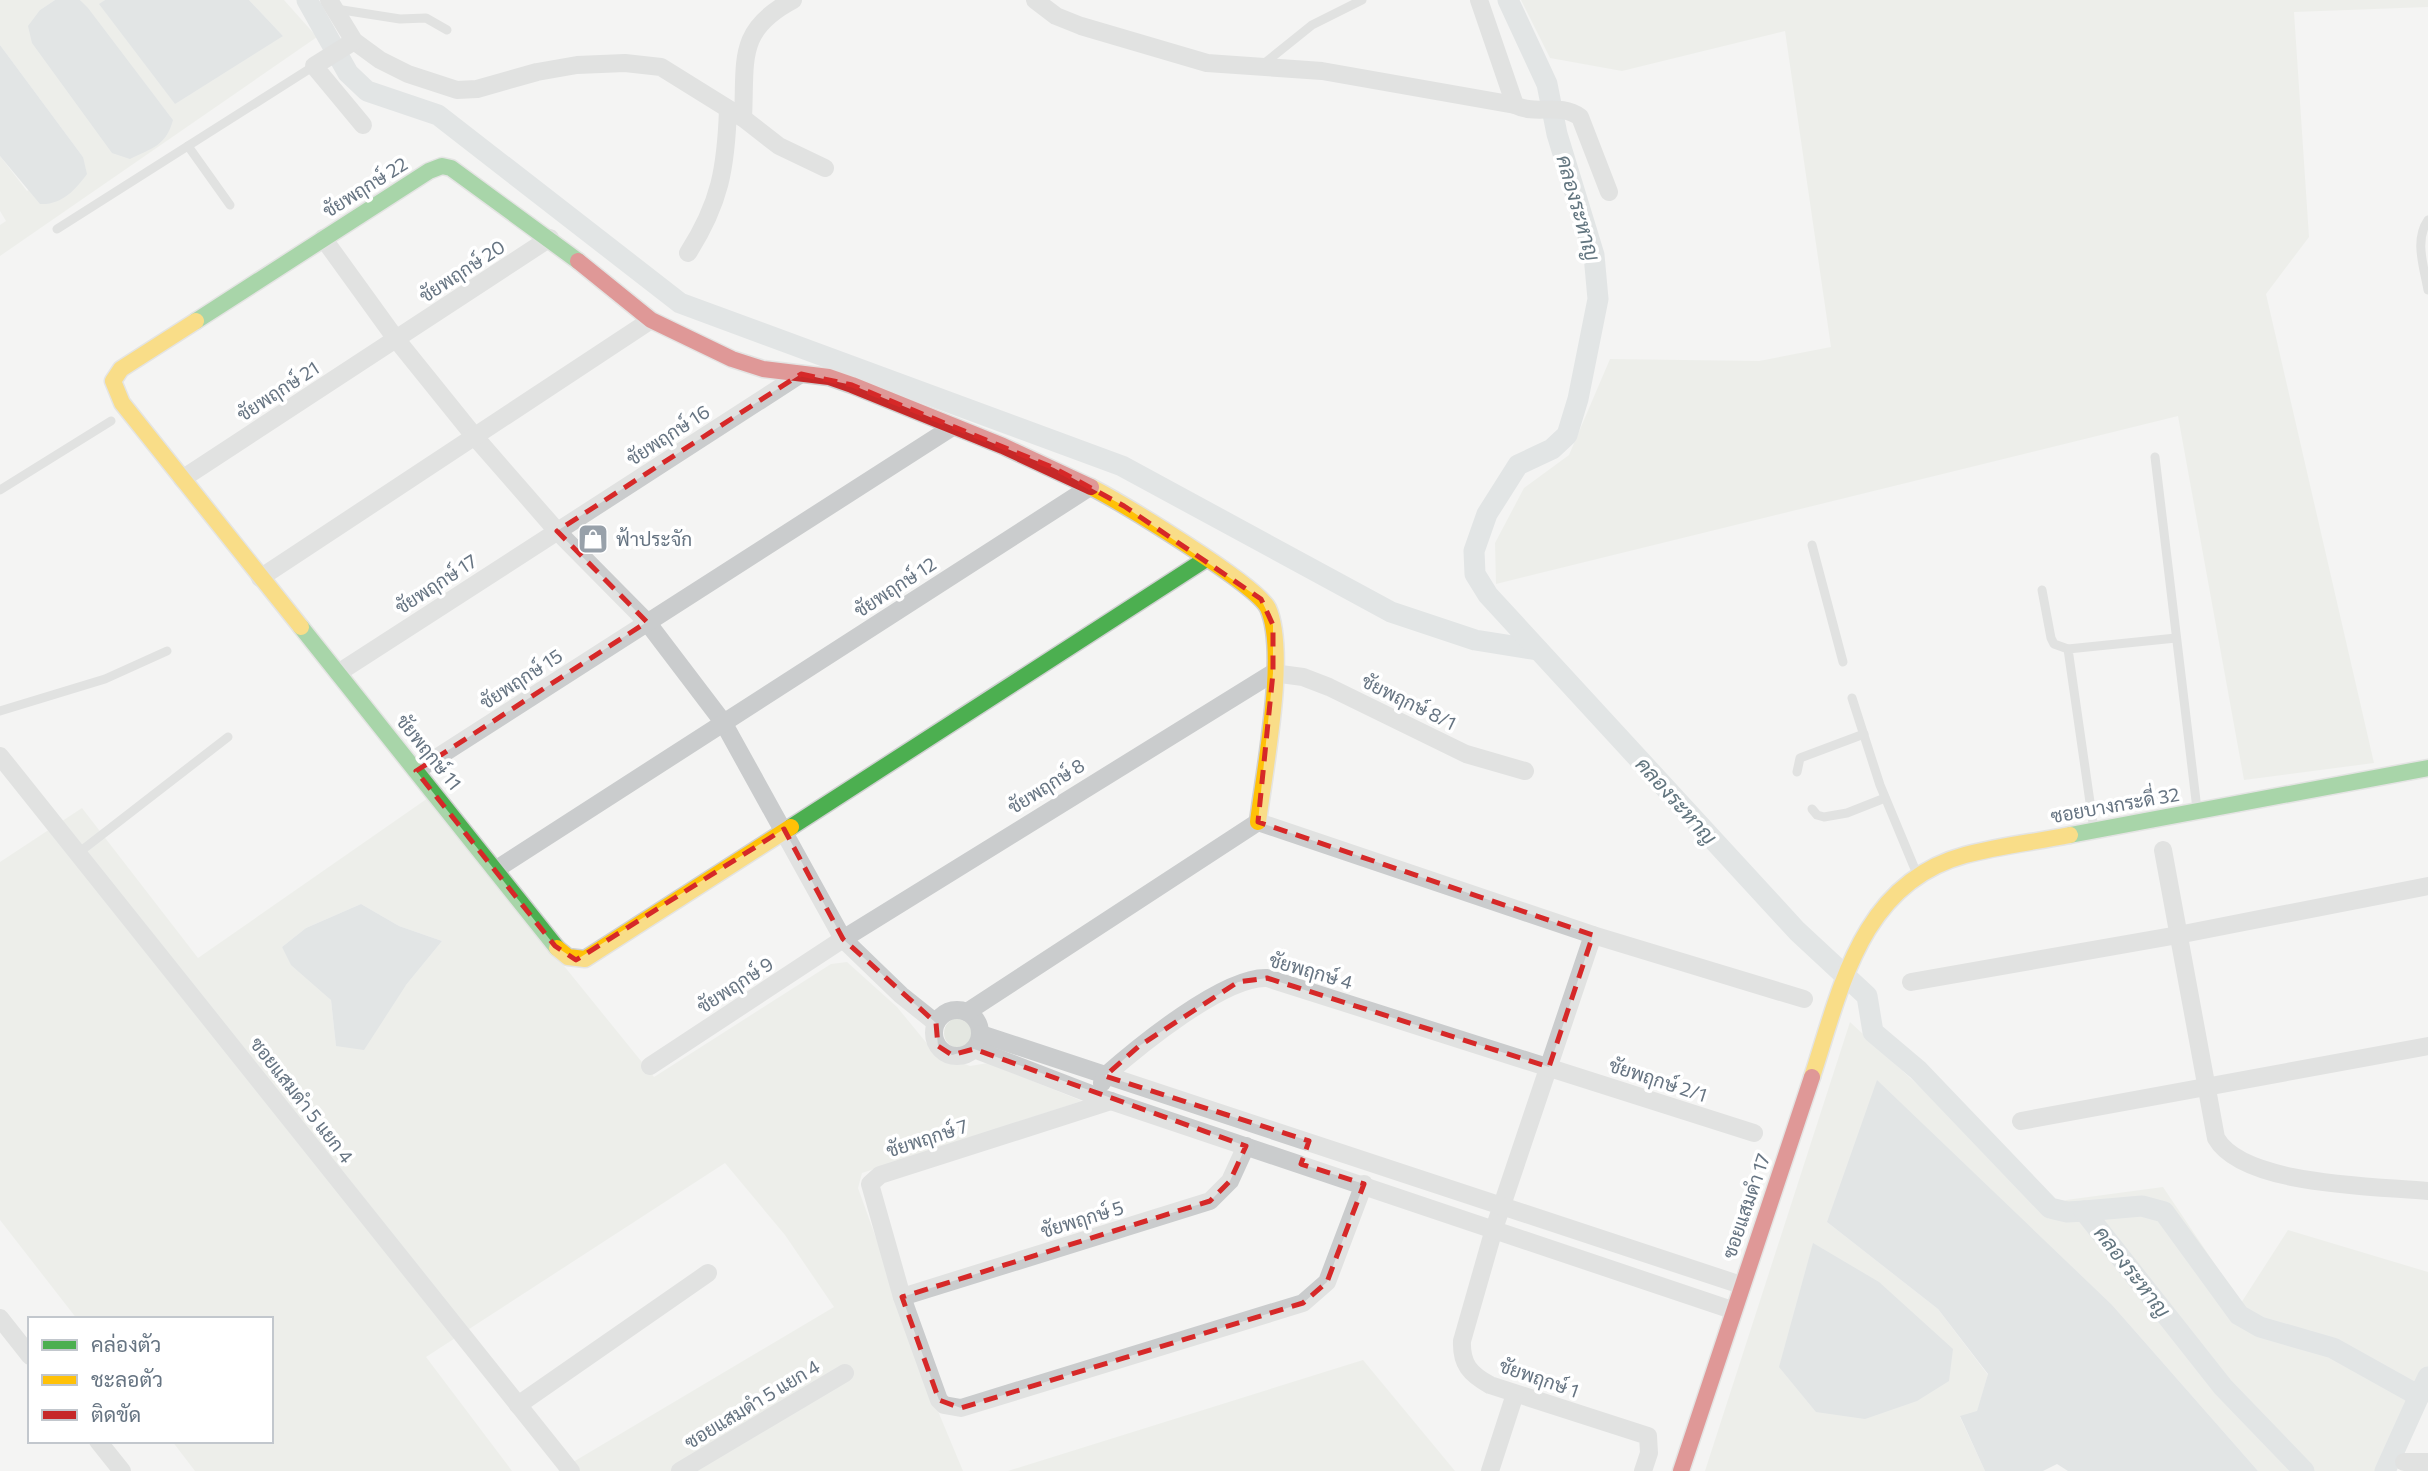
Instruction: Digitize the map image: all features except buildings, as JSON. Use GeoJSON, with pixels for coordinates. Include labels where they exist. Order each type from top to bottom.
{"type":"FeatureCollection","features":[{"type":"Feature","properties":{"kind":"street"},"geometry":{"type":"LineString","coordinates":[[688,253],[709,221],[722,184],[746,51],[754,28],[770,12],[793,0]]}},
{"type":"Feature","properties":{"kind":"street"},"geometry":{"type":"LineString","coordinates":[[1035,0],[1056,16],[1081,26],[1208,63],[1322,71],[1515,105],[1532,111],[1560,108],[1580,117],[1609,191]]}},
{"type":"Feature","properties":{"kind":"street"},"geometry":{"type":"LineString","coordinates":[[1479,0],[1515,105]]}},
{"type":"Feature","properties":{"kind":"street"},"geometry":{"type":"LineString","coordinates":[[333,4],[355,41],[380,60],[408,74],[457,90],[477,89],[537,72],[578,65],[625,63],[661,67],[736,114],[779,146],[825,169]]}},
{"type":"Feature","properties":{"kind":"street"},"geometry":{"type":"LineString","coordinates":[[355,41],[314,66],[363,125]]}},
{"type":"Feature","properties":{"kind":"street","name":"ชัยพฤกษ์ 22"},"geometry":{"type":"LineString","coordinates":[[121,369],[323,238],[429,171],[442,166],[458,171],[550,238]]}},
{"type":"Feature","properties":{"kind":"street"},"geometry":{"type":"LineString","coordinates":[[323,238],[396,339],[475,437],[557,531],[647,622],[723,722],[843,939],[901,995],[936,1023]]}},
{"type":"Feature","properties":{"kind":"street"},"geometry":{"type":"LineString","coordinates":[[550,238],[651,320],[723,356],[763,369],[841,381],[954,426],[1090,487],[1206,559],[1261,599],[1268,609],[1273,625],[1273,673],[1258,822]]}},
{"type":"Feature","properties":{"kind":"street","name":"ชัยพฤกษ์ 20"},"geometry":{"type":"LineString","coordinates":[[396,339],[550,238]]}},
{"type":"Feature","properties":{"kind":"street"},"geometry":{"type":"LineString","coordinates":[[260,578],[651,320]]}},
{"type":"Feature","properties":{"kind":"street","name":"ชัยพฤกษ์ 21"},"geometry":{"type":"LineString","coordinates":[[182,478],[396,339]]}},
{"type":"Feature","properties":{"kind":"street","name":"ชัยพฤกษ์ 11"},"geometry":{"type":"LineString","coordinates":[[121,369],[115,375],[114,390],[260,578],[565,957],[576,960],[585,958],[1206,559]]}},
{"type":"Feature","properties":{"kind":"street","name":"ชัยพฤกษ์ 16"},"geometry":{"type":"LineString","coordinates":[[557,531],[801,374]]}},
{"type":"Feature","properties":{"kind":"street","name":"ชัยพฤกษ์ 15"},"geometry":{"type":"LineString","coordinates":[[416,771],[954,426]]}},
{"type":"Feature","properties":{"kind":"street","name":"ชัยพฤกษ์ 12"},"geometry":{"type":"LineString","coordinates":[[495,870],[1090,487]]}},
{"type":"Feature","properties":{"kind":"street","name":"ชัยพฤกษ์ 17"},"geometry":{"type":"LineString","coordinates":[[338,673],[557,531]]}},
{"type":"Feature","properties":{"kind":"street","name":"ชัยพฤกษ์ 8/1"},"geometry":{"type":"LineString","coordinates":[[1273,673],[1303,677],[1329,687],[1466,754],[1525,771]]}},
{"type":"Feature","properties":{"kind":"street","name":"ชัยพฤกษ์ 8"},"geometry":{"type":"LineString","coordinates":[[843,939],[1273,673]]}},
{"type":"Feature","properties":{"kind":"street","name":"ซอยแสมดำ 5 แยก 4"},"geometry":{"type":"LineString","coordinates":[[3,764],[571,1471]]}},
{"type":"Feature","properties":{"kind":"street","name":"ซอยบางกระดี่ 32"},"geometry":{"type":"LineString","coordinates":[[1852,955],[1867,923],[1890,895],[1917,874],[1964,855],[2428,768]]}},
{"type":"Feature","properties":{"kind":"street"},"geometry":{"type":"LineString","coordinates":[[1258,822],[1593,935],[1804,999]]}},
{"type":"Feature","properties":{"kind":"street"},"geometry":{"type":"LineString","coordinates":[[967,1012],[979,1025],[977,1042],[960,1056],[944,1052],[935,1039],[936,1023],[946,1013],[967,1012],[1258,822]]}},
{"type":"Feature","properties":{"kind":"street"},"geometry":{"type":"LineString","coordinates":[[2163,850],[2217,1138],[2234,1158],[2291,1177],[2428,1191]]}},
{"type":"Feature","properties":{"kind":"street"},"geometry":{"type":"LineString","coordinates":[[1911,982],[2178,935],[2428,886]]}},
{"type":"Feature","properties":{"kind":"street","name":"ชัยพฤกษ์ 1"},"geometry":{"type":"LineString","coordinates":[[1593,935],[1494,1229],[1462,1340],[1462,1353],[1466,1368],[1474,1377],[1515,1394],[1648,1436],[1649,1453],[1643,1471]]}},
{"type":"Feature","properties":{"kind":"street","name":"ชัยพฤกษ์ 9"},"geometry":{"type":"LineString","coordinates":[[650,1066],[843,939]]}},
{"type":"Feature","properties":{"kind":"street","name":"ซอยแสมดำ 17"},"geometry":{"type":"LineString","coordinates":[[1681,1471],[1852,955]]}},
{"type":"Feature","properties":{"kind":"street","name":"ชัยพฤกษ์ 4"},"geometry":{"type":"LineString","coordinates":[[1104,1098],[1105,1076],[1139,1046],[1238,982],[1253,977],[1267,978],[1549,1068]]}},
{"type":"Feature","properties":{"kind":"street"},"geometry":{"type":"LineString","coordinates":[[977,1042],[1105,1076],[1309,1141],[1741,1286]]}},
{"type":"Feature","properties":{"kind":"street"},"geometry":{"type":"LineString","coordinates":[[977,1042],[1104,1098],[1732,1311]]}},
{"type":"Feature","properties":{"kind":"street"},"geometry":{"type":"LineString","coordinates":[[2021,1121],[2428,1046]]}},
{"type":"Feature","properties":{"kind":"street","name":"ชัยพฤกษ์ 2/1"},"geometry":{"type":"LineString","coordinates":[[1549,1068],[1754,1133]]}},
{"type":"Feature","properties":{"kind":"street","name":"ชัยพฤกษ์ 7"},"geometry":{"type":"LineString","coordinates":[[902,1297],[870,1192],[874,1179],[1104,1098]]}},
{"type":"Feature","properties":{"kind":"street"},"geometry":{"type":"LineString","coordinates":[[1301,1164],[1309,1141]]}},
{"type":"Feature","properties":{"kind":"street","name":"ชัยพฤกษ์ 5"},"geometry":{"type":"LineString","coordinates":[[902,1297],[1210,1201],[1223,1192],[1230,1181],[1245,1146]]}},
{"type":"Feature","properties":{"kind":"street"},"geometry":{"type":"LineString","coordinates":[[902,1297],[939,1401],[944,1405],[961,1408],[1303,1303],[1316,1295],[1327,1282],[1364,1184]]}},
{"type":"Feature","properties":{"kind":"street"},"geometry":{"type":"LineString","coordinates":[[1426,1205],[1433,1184]]}},
{"type":"Feature","properties":{"kind":"street"},"geometry":{"type":"LineString","coordinates":[[1583,1259],[1591,1234]]}},
{"type":"Feature","properties":{"kind":"street"},"geometry":{"type":"LineString","coordinates":[[518,1405],[708,1273]]}},
{"type":"Feature","properties":{"kind":"street"},"geometry":{"type":"LineString","coordinates":[[0,1318],[28,1353]]}},
{"type":"Feature","properties":{"kind":"street","name":"ซอยแสมดำ 5 แยก 4"},"geometry":{"type":"LineString","coordinates":[[680,1471],[845,1373]]}},
{"type":"Feature","properties":{"kind":"street"},"geometry":{"type":"LineString","coordinates":[[1490,1471],[1515,1394]]}},
{"type":"Feature","properties":{"kind":"street"},"geometry":{"type":"LineString","coordinates":[[100,1443],[122,1471]]}},
{"type":"Feature","properties":{"kind":"street"},"geometry":{"type":"LineString","coordinates":[[2404,1462],[2428,1462]]}},
{"type":"Feature","properties":{"kind":"lane"},"geometry":{"type":"LineString","coordinates":[[1260,67],[1312,25],[1362,0]]}},
{"type":"Feature","properties":{"kind":"lane"},"geometry":{"type":"LineString","coordinates":[[333,4],[400,19],[426,18],[447,30]]}},
{"type":"Feature","properties":{"kind":"lane"},"geometry":{"type":"LineString","coordinates":[[57,229],[314,66]]}},
{"type":"Feature","properties":{"kind":"lane"},"geometry":{"type":"LineString","coordinates":[[188,146],[230,205]]}},
{"type":"Feature","properties":{"kind":"lane"},"geometry":{"type":"LineString","coordinates":[[2428,220],[2421,229],[2420,246],[2428,290]]}},
{"type":"Feature","properties":{"kind":"lane"},"geometry":{"type":"LineString","coordinates":[[0,490],[111,421]]}},
{"type":"Feature","properties":{"kind":"lane"},"geometry":{"type":"LineString","coordinates":[[2155,457],[2197,811]]}},
{"type":"Feature","properties":{"kind":"lane"},"geometry":{"type":"LineString","coordinates":[[1812,545],[1843,662]]}},
{"type":"Feature","properties":{"kind":"lane"},"geometry":{"type":"LineString","coordinates":[[2042,590],[2054,644],[2068,649],[2176,638]]}},
{"type":"Feature","properties":{"kind":"lane"},"geometry":{"type":"LineString","coordinates":[[2068,649],[2094,830]]}},
{"type":"Feature","properties":{"kind":"lane"},"geometry":{"type":"LineString","coordinates":[[0,711],[105,680],[167,650]]}},
{"type":"Feature","properties":{"kind":"lane"},"geometry":{"type":"LineString","coordinates":[[1852,698],[1885,799],[1917,874]]}},
{"type":"Feature","properties":{"kind":"lane"},"geometry":{"type":"LineString","coordinates":[[1797,772],[1800,758],[1864,734]]}},
{"type":"Feature","properties":{"kind":"lane"},"geometry":{"type":"LineString","coordinates":[[77,854],[228,737]]}},
{"type":"Feature","properties":{"kind":"lane"},"geometry":{"type":"LineString","coordinates":[[1812,809],[1824,817],[1834,816],[1885,799]]}},
{"type":"Feature","properties":{"kind":"highlighted area"},"geometry":{"type":"Polygon","coordinates":[[[801,374],[852,385],[1054,468],[1124,506],[1261,599],[1273,625],[1273,673],[1258,822],[1593,935],[1549,1067],[1267,978],[1238,982],[1139,1046],[1105,1076],[1309,1141],[1301,1164],[1364,1184],[1327,1282],[1303,1303],[961,1408],[939,1400],[902,1297],[1210,1201],[1230,1181],[1246,1146],[974,1049],[952,1055],[938,1046],[936,1023],[843,939],[784,829],[576,960],[555,946],[416,771],[647,622],[557,531],[801,374]]]}},
{"type":"Feature","properties":{"kind":"shaded area"},"geometry":{"type":"Polygon","coordinates":[[[0,0],[55,0],[40,10],[173,120],[80,0],[105,0],[100,4],[283,36],[249,0],[284,0],[317,37],[0,256],[0,225],[6,221],[0,211],[0,156],[27,191],[83,157],[0,45],[0,0]]]}},
{"type":"Feature","properties":{"kind":"shaded area"},"geometry":{"type":"Polygon","coordinates":[[[55,0],[80,0],[88,8],[173,120],[166,136],[157,145],[130,159],[112,153],[32,43],[28,26],[40,10],[55,0]]]}},
{"type":"Feature","properties":{"kind":"shaded area"},"geometry":{"type":"Polygon","coordinates":[[[105,0],[249,0],[283,36],[175,104],[99,4],[105,0]]]}},
{"type":"Feature","properties":{"kind":"shaded area"},"geometry":{"type":"Polygon","coordinates":[[[1521,0],[2428,0],[2428,7],[2294,12],[2309,237],[2266,294],[2374,763],[2244,780],[2178,416],[1496,584],[1495,543],[1524,488],[1569,455],[1610,359],[1759,361],[1831,347],[1785,31],[1622,71],[1550,58],[1521,0]]]}},
{"type":"Feature","properties":{"kind":"shaded area"},"geometry":{"type":"Polygon","coordinates":[[[0,45],[83,157],[87,174],[73,191],[55,202],[40,204],[0,156],[0,45]]]}},
{"type":"Feature","properties":{"kind":"shaded area"},"geometry":{"type":"Polygon","coordinates":[[[428,798],[654,1077],[831,964],[847,962],[897,1007],[934,1052],[970,1066],[988,1063],[1082,1101],[862,1173],[858,1188],[940,1416],[963,1471],[558,1471],[834,1307],[785,1235],[725,1163],[426,1357],[512,1471],[195,1471],[174,1443],[273,1443],[273,1317],[75,1317],[0,1220],[0,862],[82,808],[198,958],[428,798]],[[361,904],[306,928],[282,947],[331,1000],[336,1046],[406,985],[442,941],[399,926],[361,904]]]}},
{"type":"Feature","properties":{"kind":"shaded area"},"geometry":{"type":"Polygon","coordinates":[[[361,904],[399,926],[442,941],[406,985],[364,1050],[336,1046],[331,1000],[291,965],[282,947],[306,928],[361,904]]]}},
{"type":"Feature","properties":{"kind":"shaded area"},"geometry":{"type":"Polygon","coordinates":[[[959,1018],[969,1023],[974,1033],[969,1043],[959,1048],[949,1043],[944,1033],[949,1023],[959,1018]]]}},
{"type":"Feature","properties":{"kind":"shaded area"},"geometry":{"type":"Polygon","coordinates":[[[1850,1022],[1921,1088],[2049,1219],[2066,1200],[2163,1187],[2241,1303],[2288,1230],[2428,1272],[2428,1398],[2392,1471],[2258,1471],[2113,1306],[1827,1222],[1938,1309],[1988,1375],[1977,1412],[1960,1417],[1985,1471],[1705,1471],[1850,1022]]]}},
{"type":"Feature","properties":{"kind":"shaded area"},"geometry":{"type":"Polygon","coordinates":[[[1877,1080],[2113,1306],[2258,1471],[2068,1471],[2057,1464],[2043,1471],[1985,1471],[1960,1416],[1977,1411],[1988,1374],[1938,1309],[1827,1222],[1877,1080]]]}},
{"type":"Feature","properties":{"kind":"shaded area"},"geometry":{"type":"Polygon","coordinates":[[[1813,1243],[1879,1282],[1953,1349],[1949,1381],[1917,1401],[1865,1419],[1816,1412],[1779,1367],[1813,1243]]]}},
{"type":"Feature","properties":{"kind":"shaded area"},"geometry":{"type":"Polygon","coordinates":[[[1363,1360],[1455,1471],[1008,1471],[1363,1360]]]}},
{"type":"Feature","properties":{"kind":"waterway"},"geometry":{"type":"LineString","coordinates":[[307,0],[348,73],[367,91],[438,115],[680,303],[1122,466],[1391,612],[1475,640],[1538,650]]}},
{"type":"Feature","properties":{"kind":"waterway","name":"คลองระหาญ"},"geometry":{"type":"LineString","coordinates":[[1508,0],[1547,84],[1557,134],[1594,255],[1598,299],[1578,399],[1567,435],[1552,449],[1518,465],[1487,514],[1474,551],[1475,574],[1488,595],[1797,931],[1867,996],[1873,1032],[1918,1070],[2050,1208],[2067,1212],[2084,1211],[2223,1387],[2304,1471]]}},
{"type":"Feature","properties":{"kind":"waterway"},"geometry":{"type":"LineString","coordinates":[[2084,1211],[2142,1206],[2164,1212],[2239,1315],[2260,1327],[2333,1348],[2419,1396],[2428,1377]]}},
{"type":"Feature","properties":{"kind":"waterway"},"geometry":{"type":"LineString","coordinates":[[2385,1471],[2419,1396]]}},
{"type":"Feature","properties":{"kind":"traffic: fast"},"geometry":{"type":"LineString","coordinates":[[196,321],[429,171],[442,166],[451,168],[578,261]]}},
{"type":"Feature","properties":{"kind":"traffic: fast"},"geometry":{"type":"LineString","coordinates":[[791,827],[1206,559]]}},
{"type":"Feature","properties":{"kind":"traffic: fast"},"geometry":{"type":"LineString","coordinates":[[301,627],[557,948]]}},
{"type":"Feature","properties":{"kind":"traffic: fast"},"geometry":{"type":"LineString","coordinates":[[2070,835],[2428,768]]}},
{"type":"Feature","properties":{"kind":"traffic: slow"},"geometry":{"type":"LineString","coordinates":[[196,321],[121,369],[113,381],[122,403],[301,627]]}},
{"type":"Feature","properties":{"kind":"traffic: slow"},"geometry":{"type":"LineString","coordinates":[[1091,487],[1215,563],[1240,581],[1268,608],[1274,628],[1275,682],[1258,822]]}},
{"type":"Feature","properties":{"kind":"traffic: slow"},"geometry":{"type":"LineString","coordinates":[[557,948],[568,957],[585,959],[791,827]]}},
{"type":"Feature","properties":{"kind":"traffic: slow"},"geometry":{"type":"LineString","coordinates":[[1812,1077],[1846,975],[1860,943],[1879,914],[1901,889],[1930,869],[1965,855],[2070,835]]}},
{"type":"Feature","properties":{"kind":"traffic: jam"},"geometry":{"type":"LineString","coordinates":[[578,261],[651,320],[732,359],[763,369],[829,377],[852,385],[1003,446],[1091,487]]}},
{"type":"Feature","properties":{"kind":"traffic: jam"},"geometry":{"type":"LineString","coordinates":[[1681,1471],[1812,1077]]}},
{"type":"Feature","properties":{"kind":"place","name":"ฟ้าประจัก"},"geometry":{"type":"Point","coordinates":[593,539]}}]}
